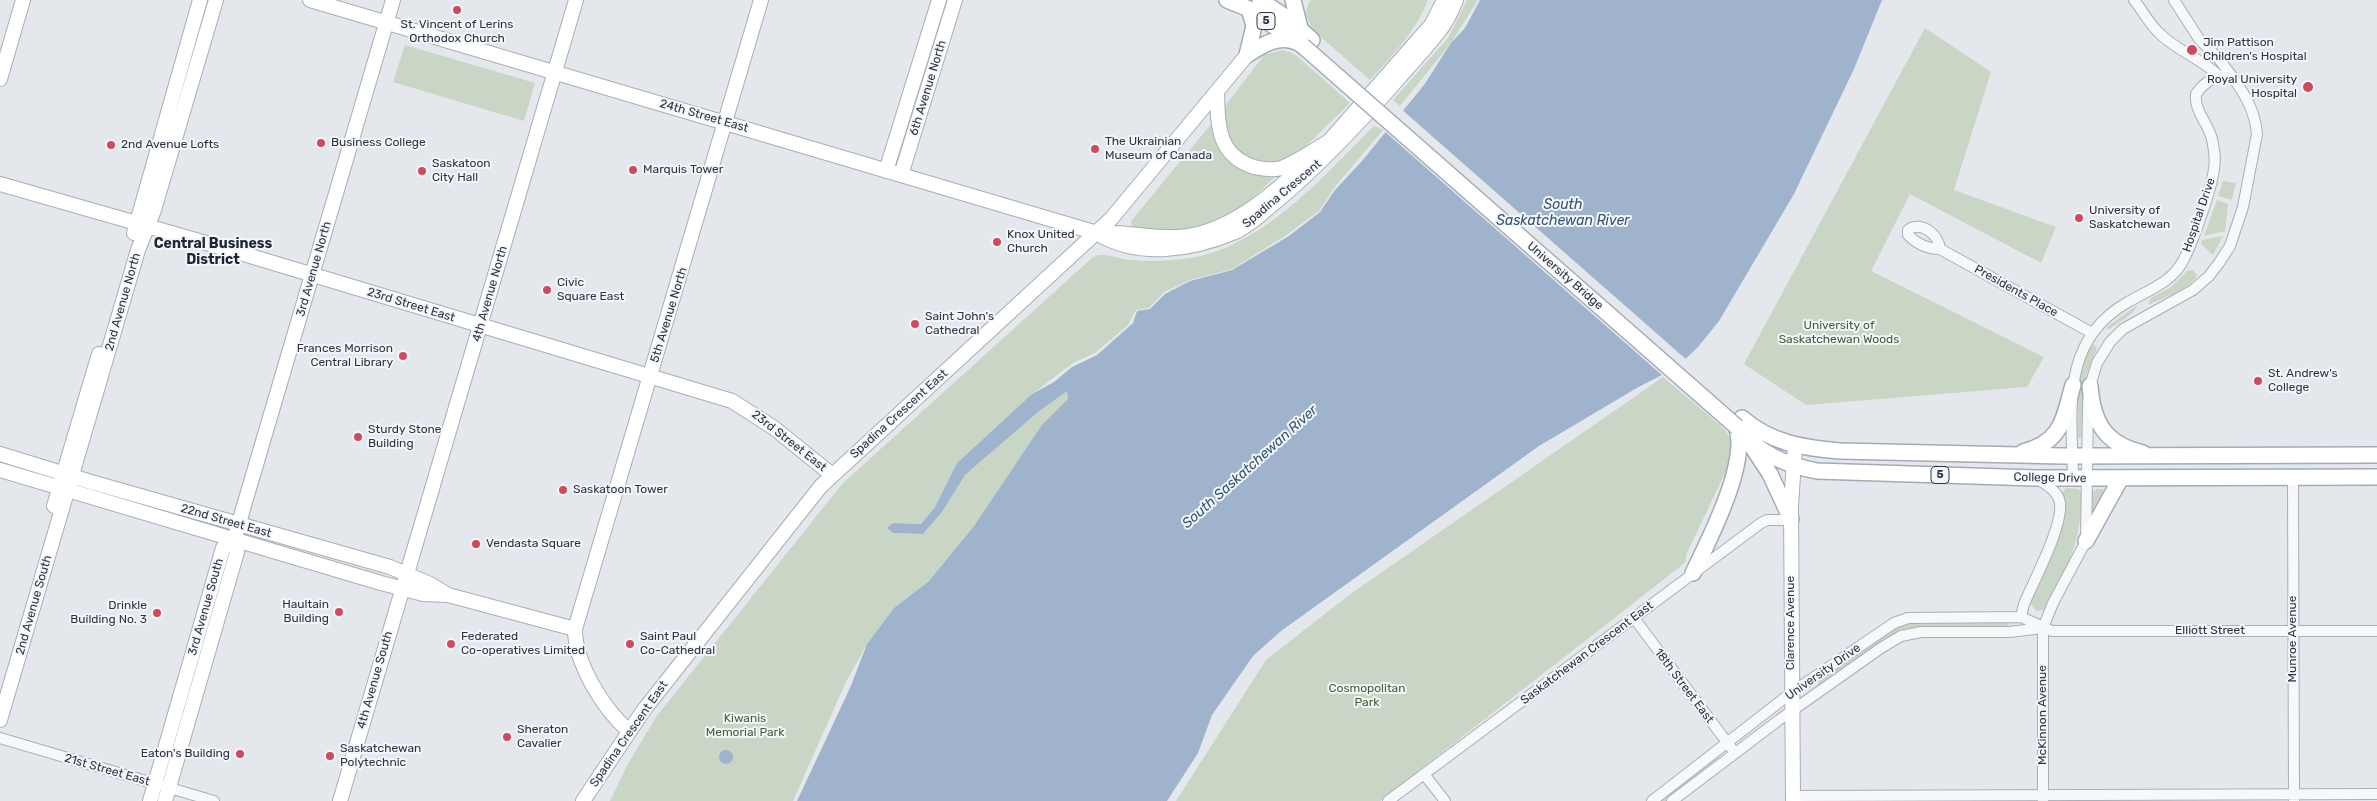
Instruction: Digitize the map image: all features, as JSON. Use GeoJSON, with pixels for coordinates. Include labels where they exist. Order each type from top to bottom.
{"type":"FeatureCollection","features":[{"type":"Feature","properties":{"kind":"main road","name":"5"},"geometry":{"type":"LineString","coordinates":[[1227,0],[1254,5],[1300,28],[1308,43]]}},
{"type":"Feature","properties":{"kind":"main road"},"geometry":{"type":"LineString","coordinates":[[1293,0],[1300,28]]}},
{"type":"Feature","properties":{"kind":"main road","name":"5"},"geometry":{"type":"LineString","coordinates":[[1254,5],[1308,43]]}},
{"type":"Feature","properties":{"kind":"main road"},"geometry":{"type":"LineString","coordinates":[[1246,55],[1254,26],[1254,5]]}},
{"type":"Feature","properties":{"kind":"main road"},"geometry":{"type":"LineString","coordinates":[[1246,55],[1262,45],[1284,39],[1308,43]]}},
{"type":"Feature","properties":{"kind":"main road","name":"University Bridge"},"geometry":{"type":"LineString","coordinates":[[1308,43],[1741,428]]}},
{"type":"Feature","properties":{"kind":"main road"},"geometry":{"type":"LineString","coordinates":[[2003,456],[2042,447],[2053,438],[2060,430],[2073,385]]}},
{"type":"Feature","properties":{"kind":"main road"},"geometry":{"type":"LineString","coordinates":[[2090,386],[2093,411],[2107,436],[2130,449],[2159,457]]}},
{"type":"Feature","properties":{"kind":"main road"},"geometry":{"type":"LineString","coordinates":[[1741,428],[1770,474],[1791,520]]}},
{"type":"Feature","properties":{"kind":"main road"},"geometry":{"type":"LineString","coordinates":[[1693,573],[1721,510],[1736,465],[1741,428]]}},
{"type":"Feature","properties":{"kind":"main road","name":"College Drive"},"geometry":{"type":"LineString","coordinates":[[1741,428],[1756,430],[1795,446],[1840,451],[2003,456],[2377,455]]}},
{"type":"Feature","properties":{"kind":"main road","name":"College Drive"},"geometry":{"type":"LineString","coordinates":[[1741,428],[1765,453],[1793,467],[1817,471],[2035,478],[2377,477]]}},
{"type":"Feature","properties":{"kind":"main road"},"geometry":{"type":"LineString","coordinates":[[2086,541],[2121,478]]}},
{"type":"Feature","properties":{"kind":"street"},"geometry":{"type":"LineString","coordinates":[[0,79],[23,0]]}},
{"type":"Feature","properties":{"kind":"street","name":"2nd Avenue North"},"geometry":{"type":"LineString","coordinates":[[63,489],[138,250],[142,225],[200,0]]}},
{"type":"Feature","properties":{"kind":"street","name":"2nd Avenue North"},"geometry":{"type":"LineString","coordinates":[[142,225],[154,210],[216,0]]}},
{"type":"Feature","properties":{"kind":"street","name":"24th Street East"},"geometry":{"type":"LineString","coordinates":[[310,0],[1096,233]]}},
{"type":"Feature","properties":{"kind":"street","name":"3rd Avenue North"},"geometry":{"type":"LineString","coordinates":[[235,538],[393,0]]}},
{"type":"Feature","properties":{"kind":"street","name":"4th Avenue North"},"geometry":{"type":"LineString","coordinates":[[402,588],[576,0]]}},
{"type":"Feature","properties":{"kind":"street","name":"5th Avenue North"},"geometry":{"type":"LineString","coordinates":[[575,629],[761,0]]}},
{"type":"Feature","properties":{"kind":"street","name":"6th Avenue North"},"geometry":{"type":"LineString","coordinates":[[886,170],[939,0]]}},
{"type":"Feature","properties":{"kind":"street","name":"6th Avenue North"},"geometry":{"type":"LineString","coordinates":[[901,175],[955,0]]}},
{"type":"Feature","properties":{"kind":"street"},"geometry":{"type":"LineString","coordinates":[[1432,24],[1434,0]]}},
{"type":"Feature","properties":{"kind":"street","name":"Spadina Crescent"},"geometry":{"type":"LineString","coordinates":[[1096,233],[1116,232],[1140,237],[1180,237],[1217,227],[1250,211],[1331,140],[1432,24],[1444,0]]}},
{"type":"Feature","properties":{"kind":"street","name":"Spadina Crescent"},"geometry":{"type":"LineString","coordinates":[[1096,233],[1117,243],[1140,249],[1163,250],[1187,247],[1211,240],[1236,232],[1249,224],[1299,182],[1357,125],[1441,29],[1456,0]]}},
{"type":"Feature","properties":{"kind":"street"},"geometry":{"type":"LineString","coordinates":[[2134,0],[2158,33],[2191,57],[2210,67],[2219,76],[2231,75]]}},
{"type":"Feature","properties":{"kind":"street"},"geometry":{"type":"LineString","coordinates":[[2043,628],[2053,603],[2086,541],[2080,478],[2080,456],[2090,386],[2097,363],[2116,336],[2133,322],[2193,290],[2209,276],[2230,246],[2242,207],[2257,134],[2255,118],[2250,103],[2231,75],[2218,58],[2199,39],[2174,0]]}},
{"type":"Feature","properties":{"kind":"street","name":"Spadina Crescent East"},"geometry":{"type":"LineString","coordinates":[[584,801],[629,731],[831,474],[1111,219],[1246,55]]}},
{"type":"Feature","properties":{"kind":"street","name":"Hospital Drive"},"geometry":{"type":"LineString","coordinates":[[2080,478],[2080,456],[2073,385],[2079,354],[2092,333],[2120,307],[2171,277],[2184,259],[2214,170],[2212,138],[2198,110],[2196,94],[2207,81],[2219,76]]}},
{"type":"Feature","properties":{"kind":"street"},"geometry":{"type":"LineString","coordinates":[[1217,92],[1218,126],[1228,150],[1241,163],[1264,170],[1283,168],[1331,140]]}},
{"type":"Feature","properties":{"kind":"street","name":"23rd Street East"},"geometry":{"type":"LineString","coordinates":[[0,184],[700,390],[744,407],[774,428],[831,474]]}},
{"type":"Feature","properties":{"kind":"street","name":"Presidents Place"},"geometry":{"type":"LineString","coordinates":[[1940,249],[2092,333]]}},
{"type":"Feature","properties":{"kind":"street","name":"Clarence Avenue"},"geometry":{"type":"LineString","coordinates":[[1793,799],[1791,520],[1795,446]]}},
{"type":"Feature","properties":{"kind":"street","name":"22nd Street East"},"geometry":{"type":"LineString","coordinates":[[0,454],[406,573],[448,595]]}},
{"type":"Feature","properties":{"kind":"street","name":"22nd Street East"},"geometry":{"type":"LineString","coordinates":[[0,470],[402,588],[424,594],[448,595],[575,629]]}},
{"type":"Feature","properties":{"kind":"street"},"geometry":{"type":"LineString","coordinates":[[2021,617],[2024,604],[2057,527],[2061,511],[2059,499],[2052,489],[2035,478]]}},
{"type":"Feature","properties":{"kind":"street","name":"Munroe Avenue"},"geometry":{"type":"LineString","coordinates":[[2293,478],[2294,797]]}},
{"type":"Feature","properties":{"kind":"street","name":"2nd Avenue South"},"geometry":{"type":"LineString","coordinates":[[0,692],[63,489]]}},
{"type":"Feature","properties":{"kind":"street","name":"2nd Avenue South"},"geometry":{"type":"LineString","coordinates":[[0,720],[63,489]]}},
{"type":"Feature","properties":{"kind":"street","name":"Saskatchewan Crescent East"},"geometry":{"type":"LineString","coordinates":[[1388,801],[1761,523],[1767,520],[1791,520]]}},
{"type":"Feature","properties":{"kind":"street","name":"3rd Avenue South"},"geometry":{"type":"LineString","coordinates":[[150,801],[163,791],[223,548],[235,538]]}},
{"type":"Feature","properties":{"kind":"street","name":"4th Avenue South"},"geometry":{"type":"LineString","coordinates":[[340,801],[402,588]]}},
{"type":"Feature","properties":{"kind":"street","name":"University Drive"},"geometry":{"type":"LineString","coordinates":[[1652,801],[1792,693],[1894,623],[1908,618],[2021,617],[2043,628]]}},
{"type":"Feature","properties":{"kind":"street","name":"18th Street East"},"geometry":{"type":"LineString","coordinates":[[1634,618],[1735,753]]}},
{"type":"Feature","properties":{"kind":"street","name":"University Drive"},"geometry":{"type":"LineString","coordinates":[[1672,801],[1735,753],[1881,648],[1901,636],[1921,632],[2020,632],[2043,628]]}},
{"type":"Feature","properties":{"kind":"street","name":"Elliott Street"},"geometry":{"type":"LineString","coordinates":[[2043,628],[2071,631],[2377,631]]}},
{"type":"Feature","properties":{"kind":"street","name":"McKinnon Avenue"},"geometry":{"type":"LineString","coordinates":[[2043,628],[2043,798]]}},
{"type":"Feature","properties":{"kind":"street"},"geometry":{"type":"LineString","coordinates":[[575,629],[575,643],[578,654],[604,704],[614,719],[629,731]]}},
{"type":"Feature","properties":{"kind":"street","name":"21st Street East"},"geometry":{"type":"LineString","coordinates":[[0,738],[163,791],[214,801]]}},
{"type":"Feature","properties":{"kind":"street"},"geometry":{"type":"LineString","coordinates":[[1424,774],[1445,801]]}},
{"type":"Feature","properties":{"kind":"street"},"geometry":{"type":"LineString","coordinates":[[1793,799],[2294,797],[2377,794]]}},
{"type":"Feature","properties":{"kind":"green space"},"geometry":{"type":"Polygon","coordinates":[[[1311,0],[1428,0],[1410,33],[1370,80],[1315,32],[1306,12],[1311,0]]]}},
{"type":"Feature","properties":{"kind":"green space"},"geometry":{"type":"Polygon","coordinates":[[[1467,0],[1478,0],[1451,43],[1400,106],[1393,100],[1448,38],[1467,0]]]}},
{"type":"Feature","properties":{"kind":"green space","name":"University of Saskatchewan Woods"},"geometry":{"type":"Polygon","coordinates":[[[1925,28],[1991,72],[1954,190],[2056,227],[2041,263],[1910,194],[1871,271],[2044,357],[2027,387],[1806,405],[1744,364],[1925,28]]]}},
{"type":"Feature","properties":{"kind":"green space"},"geometry":{"type":"Polygon","coordinates":[[[405,45],[535,83],[524,121],[393,82],[405,45]]]}},
{"type":"Feature","properties":{"kind":"green space"},"geometry":{"type":"Polygon","coordinates":[[[1282,50],[1298,57],[1350,103],[1244,207],[1212,223],[1179,231],[1132,230],[1131,221],[1212,123],[1264,55],[1282,50]]]}},
{"type":"Feature","properties":{"kind":"green space","name":"Kiwanis Memorial Park"},"geometry":{"type":"Polygon","coordinates":[[[1374,126],[1383,130],[1334,188],[1320,210],[1288,234],[1232,269],[1190,280],[1164,292],[1149,308],[1136,310],[1128,325],[1095,353],[1073,363],[1032,394],[957,463],[935,507],[921,524],[893,523],[888,528],[893,533],[923,534],[942,512],[965,475],[1037,413],[1067,391],[1068,399],[974,526],[929,581],[894,608],[867,644],[845,684],[793,801],[610,801],[628,764],[656,717],[842,484],[1093,257],[1106,255],[1127,260],[1145,261],[1191,258],[1217,251],[1243,239],[1291,206],[1313,187],[1374,126]]]}},
{"type":"Feature","properties":{"kind":"green space"},"geometry":{"type":"Polygon","coordinates":[[[2223,181],[2236,183],[2232,200],[2218,196],[2223,181]]]}},
{"type":"Feature","properties":{"kind":"green space"},"geometry":{"type":"Polygon","coordinates":[[[2217,200],[2228,204],[2225,231],[2204,236],[2217,200]]]}},
{"type":"Feature","properties":{"kind":"green space"},"geometry":{"type":"Polygon","coordinates":[[[2223,236],[2213,255],[2201,244],[2202,240],[2223,236]]]}},
{"type":"Feature","properties":{"kind":"green space"},"geometry":{"type":"Polygon","coordinates":[[[2193,270],[2197,275],[2183,289],[2148,305],[2151,298],[2171,287],[2187,271],[2193,270]]]}},
{"type":"Feature","properties":{"kind":"green space"},"geometry":{"type":"Polygon","coordinates":[[[2137,305],[2134,312],[2108,330],[2107,327],[2137,305]]]}},
{"type":"Feature","properties":{"kind":"green space"},"geometry":{"type":"Polygon","coordinates":[[[2094,344],[2097,348],[2084,381],[2081,438],[2078,438],[2078,389],[2080,376],[2083,364],[2094,344]]]}},
{"type":"Feature","properties":{"kind":"green space","name":"Cosmopolitan Park"},"geometry":{"type":"Polygon","coordinates":[[[1663,377],[1721,426],[1727,433],[1734,448],[1725,473],[1686,555],[1686,562],[1380,801],[1176,801],[1266,660],[1349,595],[1663,377]]]}},
{"type":"Feature","properties":{"kind":"green space"},"geometry":{"type":"Polygon","coordinates":[[[2066,488],[2078,489],[2082,493],[2076,539],[2062,578],[2047,606],[2044,610],[2036,611],[2030,603],[2048,564],[2059,533],[2064,505],[2061,494],[2066,488]]]}},
{"type":"Feature","properties":{"kind":"green space"},"geometry":{"type":"Polygon","coordinates":[[[2097,489],[2103,489],[2105,493],[2090,519],[2089,493],[2097,489]]]}},
{"type":"Feature","properties":{"kind":"green space"},"geometry":{"type":"Polygon","coordinates":[[[2008,621],[2009,625],[2007,627],[1921,627],[1905,629],[1817,686],[1819,680],[1862,648],[1885,633],[1909,622],[2008,621]]]}},
{"type":"Feature","properties":{"kind":"green space"},"geometry":{"type":"Polygon","coordinates":[[[1718,755],[1721,760],[1667,801],[1657,801],[1718,755]]]}},
{"type":"Feature","properties":{"kind":"water","name":"South Saskatchewan River"},"geometry":{"type":"Polygon","coordinates":[[[1480,0],[1882,0],[1854,69],[1794,194],[1719,321],[1698,347],[1677,367],[1635,389],[1539,446],[1281,631],[1253,656],[1212,715],[1198,753],[1167,801],[797,801],[850,688],[867,644],[894,608],[929,581],[974,526],[1042,425],[1068,399],[1067,391],[1037,413],[965,475],[942,512],[923,534],[893,533],[887,528],[893,523],[921,524],[935,507],[957,463],[1032,394],[1054,382],[1072,367],[1097,355],[1133,323],[1137,311],[1150,309],[1165,294],[1190,281],[1232,270],[1289,236],[1320,212],[1335,190],[1362,161],[1424,85],[1451,43],[1465,28],[1480,0]]]}},
{"type":"Feature","properties":{"kind":"water"},"geometry":{"type":"Polygon","coordinates":[[[723,750],[729,750],[733,757],[729,764],[723,764],[719,760],[719,754],[723,750]]]}},
{"type":"Feature","properties":{"kind":"pier"},"geometry":{"type":"Polygon","coordinates":[[[1400,108],[1688,361],[1664,377],[1383,130],[1400,108]]]}},
{"type":"Feature","properties":{"kind":"place","name":"St. Vincent of Lerins Orthodox Church"},"geometry":{"type":"Point","coordinates":[457,10]}},
{"type":"Feature","properties":{"kind":"place","name":"Jim Pattison Children's Hospital"},"geometry":{"type":"Point","coordinates":[2192,50]}},
{"type":"Feature","properties":{"kind":"place","name":"Royal University Hospital"},"geometry":{"type":"Point","coordinates":[2308,87]}},
{"type":"Feature","properties":{"kind":"place","name":"Business College"},"geometry":{"type":"Point","coordinates":[321,143]}},
{"type":"Feature","properties":{"kind":"place","name":"2nd Avenue Lofts"},"geometry":{"type":"Point","coordinates":[111,145]}},
{"type":"Feature","properties":{"kind":"place","name":"The Ukrainian Museum of Canada"},"geometry":{"type":"Point","coordinates":[1095,149]}},
{"type":"Feature","properties":{"kind":"place","name":"Marquis Tower"},"geometry":{"type":"Point","coordinates":[633,170]}},
{"type":"Feature","properties":{"kind":"place","name":"Saskatoon City Hall"},"geometry":{"type":"Point","coordinates":[422,171]}},
{"type":"Feature","properties":{"kind":"place","name":"University of Saskatchewan"},"geometry":{"type":"Point","coordinates":[2079,218]}},
{"type":"Feature","properties":{"kind":"place","name":"Knox United Church"},"geometry":{"type":"Point","coordinates":[997,242]}},
{"type":"Feature","properties":{"kind":"place","name":"Civic Square East"},"geometry":{"type":"Point","coordinates":[547,290]}},
{"type":"Feature","properties":{"kind":"place","name":"Saint John's Cathedral"},"geometry":{"type":"Point","coordinates":[915,324]}},
{"type":"Feature","properties":{"kind":"place","name":"Frances Morrison Central Library"},"geometry":{"type":"Point","coordinates":[403,356]}},
{"type":"Feature","properties":{"kind":"place","name":"St. Andrew's College"},"geometry":{"type":"Point","coordinates":[2258,381]}},
{"type":"Feature","properties":{"kind":"place","name":"Sturdy Stone Building"},"geometry":{"type":"Point","coordinates":[358,437]}},
{"type":"Feature","properties":{"kind":"place","name":"Saskatoon Tower"},"geometry":{"type":"Point","coordinates":[563,490]}},
{"type":"Feature","properties":{"kind":"place","name":"Vendasta Square"},"geometry":{"type":"Point","coordinates":[476,544]}},
{"type":"Feature","properties":{"kind":"place","name":"Haultain Building"},"geometry":{"type":"Point","coordinates":[339,612]}},
{"type":"Feature","properties":{"kind":"place","name":"Drinkle Building No. 3"},"geometry":{"type":"Point","coordinates":[157,613]}},
{"type":"Feature","properties":{"kind":"place","name":"Federated Co-operatives Limited"},"geometry":{"type":"Point","coordinates":[451,644]}},
{"type":"Feature","properties":{"kind":"place","name":"Saint Paul Co-Cathedral"},"geometry":{"type":"Point","coordinates":[630,644]}},
{"type":"Feature","properties":{"kind":"place","name":"Sheraton Cavalier"},"geometry":{"type":"Point","coordinates":[507,737]}},
{"type":"Feature","properties":{"kind":"place","name":"Eaton's Building"},"geometry":{"type":"Point","coordinates":[240,754]}},
{"type":"Feature","properties":{"kind":"place","name":"Saskatchewan Polytechnic"},"geometry":{"type":"Point","coordinates":[330,756]}},
{"type":"Feature","properties":{"kind":"district","name":"Central Business District"},"geometry":{"type":"Point","coordinates":[213,252]}}]}
